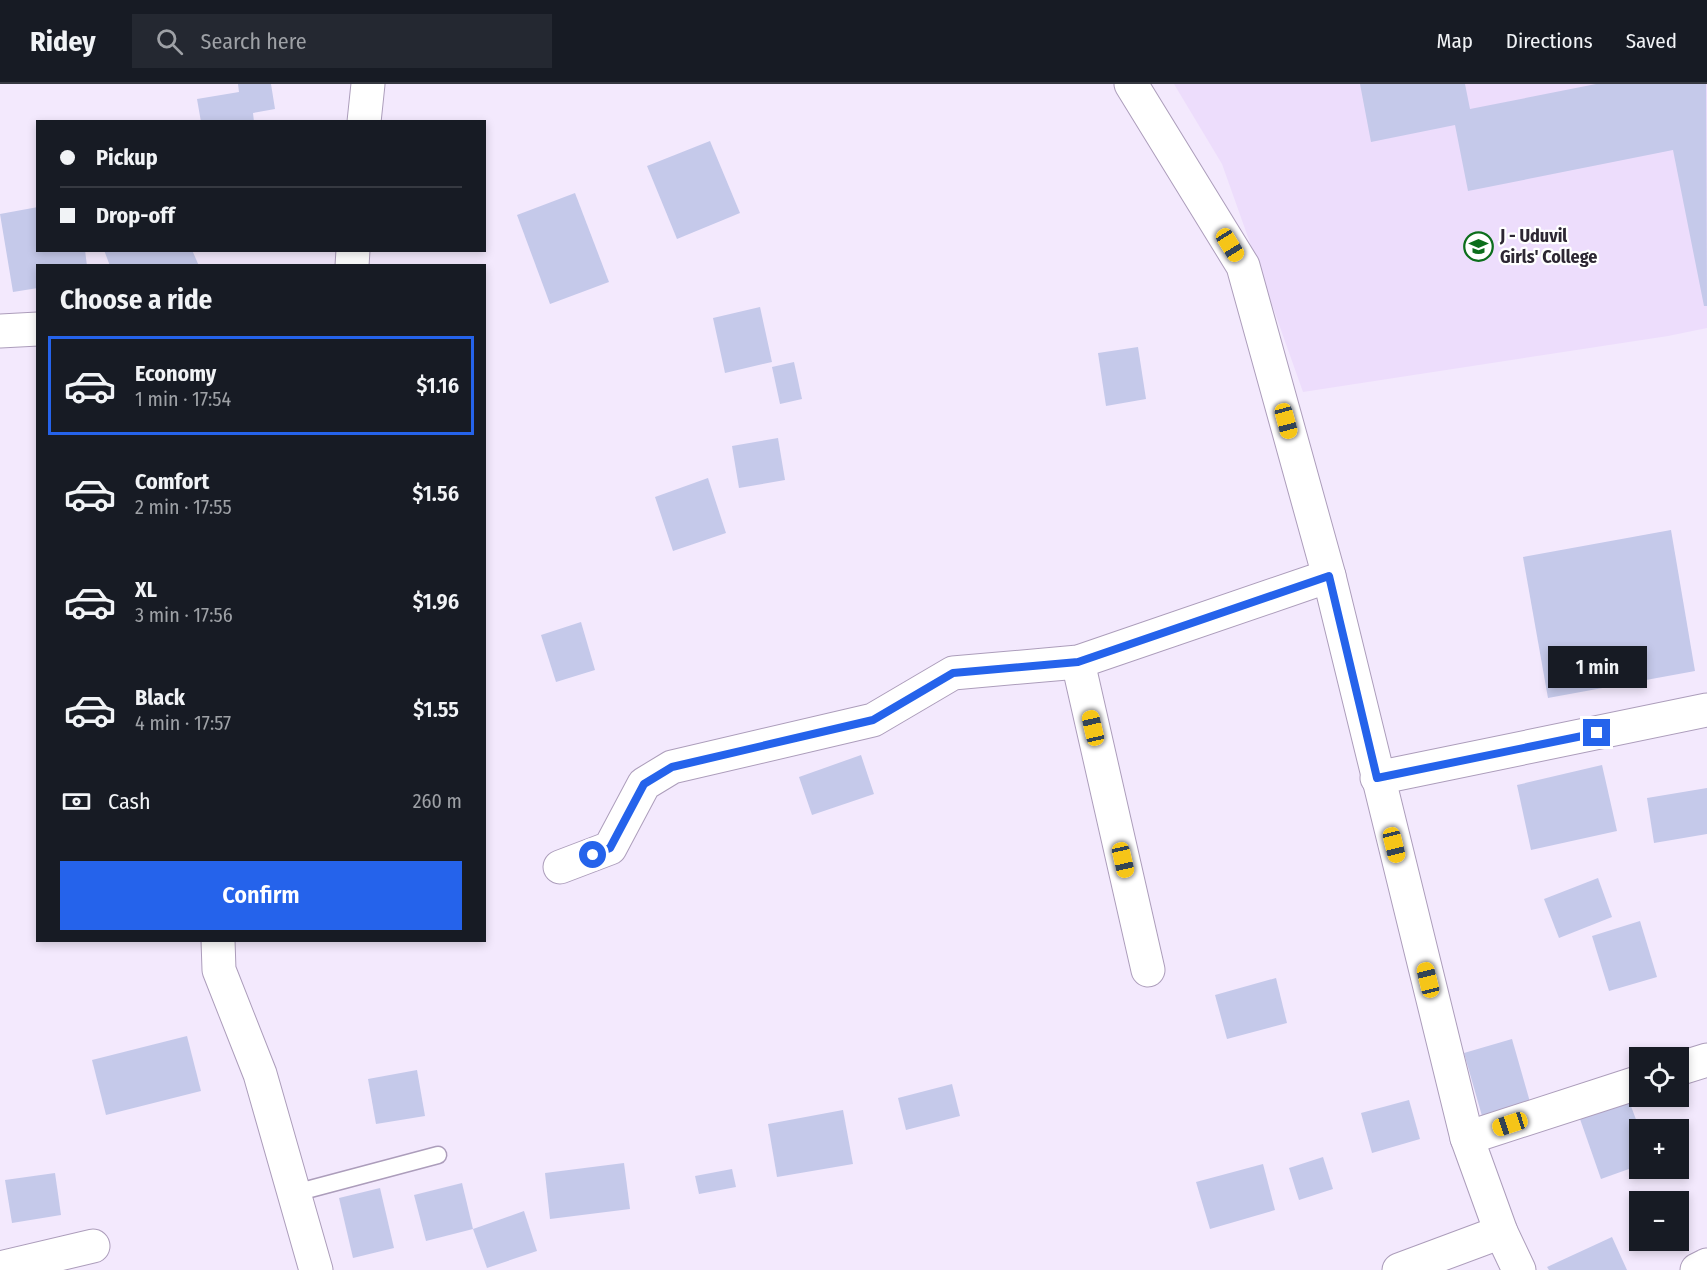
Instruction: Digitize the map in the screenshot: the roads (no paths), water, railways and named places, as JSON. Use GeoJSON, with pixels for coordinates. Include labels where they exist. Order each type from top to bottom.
{"type":"FeatureCollection","features":[{"type":"Feature","properties":{"kind":"street"},"geometry":{"type":"LineString","coordinates":[[364,120],[368,84]]}},
{"type":"Feature","properties":{"kind":"street"},"geometry":{"type":"LineString","coordinates":[[1131,84],[1243,266],[1329,576],[1467,1138],[1501,1232],[1519,1270]]}},
{"type":"Feature","properties":{"kind":"street"},"geometry":{"type":"LineString","coordinates":[[0,331],[36,329]]}},
{"type":"Feature","properties":{"kind":"street"},"geometry":{"type":"LineString","coordinates":[[560,867],[610,848],[644,784],[672,767],[873,720],[953,673],[1078,662],[1329,576]]}},
{"type":"Feature","properties":{"kind":"street"},"geometry":{"type":"LineString","coordinates":[[1078,662],[1148,970]]}},
{"type":"Feature","properties":{"kind":"street"},"geometry":{"type":"LineString","coordinates":[[1377,778],[1707,710]]}},
{"type":"Feature","properties":{"kind":"street"},"geometry":{"type":"LineString","coordinates":[[218,942],[219,970],[260,1074],[316,1270]]}},
{"type":"Feature","properties":{"kind":"street"},"geometry":{"type":"LineString","coordinates":[[1689,1066],[1707,1060]]}},
{"type":"Feature","properties":{"kind":"street"},"geometry":{"type":"LineString","coordinates":[[1467,1138],[1629,1086]]}},
{"type":"Feature","properties":{"kind":"street"},"geometry":{"type":"LineString","coordinates":[[1399,1270],[1501,1232]]}},
{"type":"Feature","properties":{"kind":"street"},"geometry":{"type":"LineString","coordinates":[[0,1268],[93,1246]]}},
{"type":"Feature","properties":{"kind":"street"},"geometry":{"type":"LineString","coordinates":[[1697,1270],[1707,1265]]}},
{"type":"Feature","properties":{"kind":"lane"},"geometry":{"type":"LineString","coordinates":[[295,1193],[438,1155]]}},
{"type":"Feature","properties":{"kind":"place","name":"J - Uduvil Girls' College"},"geometry":{"type":"Point","coordinates":[1479,246]}}]}
